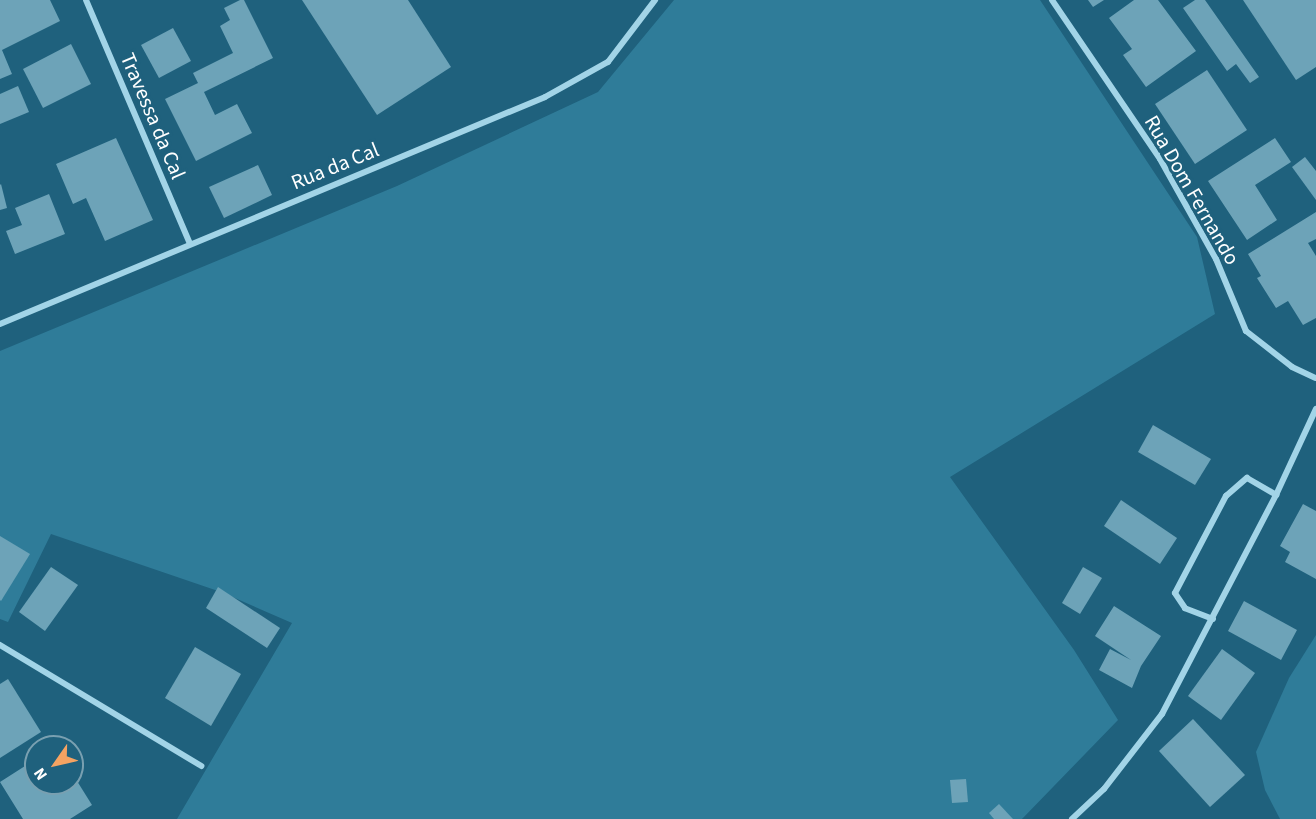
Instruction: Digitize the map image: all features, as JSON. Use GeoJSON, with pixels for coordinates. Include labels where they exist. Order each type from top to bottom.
{"type":"FeatureCollection","features":[{"type":"Feature","properties":{"kind":"street","name":"Travessa da Cal"},"geometry":{"type":"LineString","coordinates":[[86,0],[190,244]]}},
{"type":"Feature","properties":{"kind":"street","name":"Rua da Cal"},"geometry":{"type":"LineString","coordinates":[[0,324],[545,97],[608,62],[656,0]]}},
{"type":"Feature","properties":{"kind":"street","name":"Rua Dom Fernando"},"geometry":{"type":"LineString","coordinates":[[1052,0],[1160,159],[1216,260],[1246,331],[1292,367],[1316,378]]}},
{"type":"Feature","properties":{"kind":"street"},"geometry":{"type":"LineString","coordinates":[[1072,819],[1104,789],[1162,714],[1213,620],[1316,409]]}},
{"type":"Feature","properties":{"kind":"street"},"geometry":{"type":"LineString","coordinates":[[1213,620],[1185,608],[1175,593],[1180,583],[1226,496],[1247,478],[1276,495]]}},
{"type":"Feature","properties":{"kind":"street"},"geometry":{"type":"LineString","coordinates":[[0,645],[201,766]]}},
{"type":"Feature","properties":{"kind":"shaded area"},"geometry":{"type":"Polygon","coordinates":[[[674,0],[1040,0],[1197,237],[1215,314],[950,477],[1074,650],[1118,720],[1022,819],[177,819],[292,623],[221,592],[51,534],[8,622],[0,619],[0,351],[397,186],[598,92],[674,0]]]}},
{"type":"Feature","properties":{"kind":"shaded area"},"geometry":{"type":"Polygon","coordinates":[[[1316,635],[1316,819],[1280,819],[1265,790],[1256,752],[1289,678],[1316,635]]]}},
{"type":"Feature","properties":{"kind":"building"},"geometry":{"type":"Polygon","coordinates":[[[0,0],[50,0],[60,21],[2,50],[12,74],[0,79],[0,0]]]}},
{"type":"Feature","properties":{"kind":"building"},"geometry":{"type":"Polygon","coordinates":[[[244,0],[273,58],[204,92],[215,115],[237,104],[252,133],[196,161],[165,99],[198,83],[193,73],[233,53],[220,26],[230,20],[224,8],[244,0]]]}},
{"type":"Feature","properties":{"kind":"building"},"geometry":{"type":"Polygon","coordinates":[[[302,0],[408,0],[451,67],[377,115],[302,0]]]}},
{"type":"Feature","properties":{"kind":"building"},"geometry":{"type":"Polygon","coordinates":[[[1088,0],[1104,0],[1093,7],[1088,0]]]}},
{"type":"Feature","properties":{"kind":"building"},"geometry":{"type":"Polygon","coordinates":[[[1134,0],[1158,0],[1196,51],[1146,87],[1123,55],[1132,49],[1109,18],[1134,0]]]}},
{"type":"Feature","properties":{"kind":"building"},"geometry":{"type":"Polygon","coordinates":[[[1195,0],[1205,0],[1259,77],[1250,83],[1236,64],[1227,71],[1183,8],[1195,0]]]}},
{"type":"Feature","properties":{"kind":"building"},"geometry":{"type":"Polygon","coordinates":[[[1243,0],[1316,0],[1316,67],[1296,80],[1243,0]]]}},
{"type":"Feature","properties":{"kind":"building"},"geometry":{"type":"Polygon","coordinates":[[[173,28],[191,61],[159,78],[141,45],[173,28]]]}},
{"type":"Feature","properties":{"kind":"building"},"geometry":{"type":"Polygon","coordinates":[[[71,44],[91,84],[43,108],[23,69],[71,44]]]}},
{"type":"Feature","properties":{"kind":"building"},"geometry":{"type":"Polygon","coordinates":[[[1207,70],[1247,130],[1195,164],[1155,104],[1207,70]]]}},
{"type":"Feature","properties":{"kind":"building"},"geometry":{"type":"Polygon","coordinates":[[[18,86],[29,112],[0,124],[0,94],[18,86]]]}},
{"type":"Feature","properties":{"kind":"building"},"geometry":{"type":"Polygon","coordinates":[[[116,138],[153,220],[105,241],[86,198],[73,204],[56,164],[116,138]]]}},
{"type":"Feature","properties":{"kind":"building"},"geometry":{"type":"Polygon","coordinates":[[[1275,138],[1291,162],[1255,185],[1277,220],[1247,240],[1208,181],[1275,138]]]}},
{"type":"Feature","properties":{"kind":"building"},"geometry":{"type":"Polygon","coordinates":[[[1305,157],[1316,171],[1316,200],[1292,167],[1305,157]]]}},
{"type":"Feature","properties":{"kind":"building"},"geometry":{"type":"Polygon","coordinates":[[[258,165],[272,195],[224,218],[209,187],[258,165]]]}},
{"type":"Feature","properties":{"kind":"building"},"geometry":{"type":"Polygon","coordinates":[[[0,185],[7,208],[0,210],[0,185]]]}},
{"type":"Feature","properties":{"kind":"building"},"geometry":{"type":"Polygon","coordinates":[[[49,194],[65,234],[15,254],[6,231],[22,225],[15,208],[49,194]]]}},
{"type":"Feature","properties":{"kind":"building"},"geometry":{"type":"Polygon","coordinates":[[[1316,212],[1316,239],[1308,243],[1316,256],[1316,318],[1303,325],[1288,301],[1276,308],[1257,278],[1261,276],[1248,254],[1316,212]]]}},
{"type":"Feature","properties":{"kind":"building"},"geometry":{"type":"Polygon","coordinates":[[[1153,425],[1211,459],[1195,485],[1138,452],[1153,425]]]}},
{"type":"Feature","properties":{"kind":"building"},"geometry":{"type":"Polygon","coordinates":[[[1121,500],[1177,538],[1160,564],[1104,526],[1121,500]]]}},
{"type":"Feature","properties":{"kind":"building"},"geometry":{"type":"Polygon","coordinates":[[[1303,504],[1316,511],[1316,579],[1285,562],[1290,552],[1280,546],[1303,504]]]}},
{"type":"Feature","properties":{"kind":"building"},"geometry":{"type":"Polygon","coordinates":[[[0,536],[30,554],[1,601],[0,600],[0,536]]]}},
{"type":"Feature","properties":{"kind":"building"},"geometry":{"type":"Polygon","coordinates":[[[51,567],[78,585],[45,631],[19,612],[51,567]]]}},
{"type":"Feature","properties":{"kind":"building"},"geometry":{"type":"Polygon","coordinates":[[[1083,567],[1102,578],[1080,614],[1062,603],[1083,567]]]}},
{"type":"Feature","properties":{"kind":"building"},"geometry":{"type":"Polygon","coordinates":[[[218,587],[280,628],[267,648],[206,608],[218,587]]]}},
{"type":"Feature","properties":{"kind":"building"},"geometry":{"type":"Polygon","coordinates":[[[1244,601],[1297,630],[1281,660],[1228,631],[1244,601]]]}},
{"type":"Feature","properties":{"kind":"building"},"geometry":{"type":"Polygon","coordinates":[[[1114,606],[1161,636],[1141,666],[1132,688],[1099,670],[1110,649],[1131,660],[1095,636],[1114,606]]]}},
{"type":"Feature","properties":{"kind":"building"},"geometry":{"type":"Polygon","coordinates":[[[195,647],[241,674],[211,726],[165,698],[195,647]]]}},
{"type":"Feature","properties":{"kind":"building"},"geometry":{"type":"Polygon","coordinates":[[[1222,649],[1255,673],[1221,720],[1188,696],[1222,649]]]}},
{"type":"Feature","properties":{"kind":"building"},"geometry":{"type":"Polygon","coordinates":[[[8,679],[41,732],[36,735],[24,735],[24,743],[0,758],[0,684],[8,679]]]}},
{"type":"Feature","properties":{"kind":"building"},"geometry":{"type":"Polygon","coordinates":[[[1193,719],[1245,775],[1210,807],[1159,751],[1193,719]]]}},
{"type":"Feature","properties":{"kind":"building"},"geometry":{"type":"Polygon","coordinates":[[[24,767],[24,795],[84,795],[84,792],[92,805],[70,819],[23,819],[0,782],[24,767]]]}},
{"type":"Feature","properties":{"kind":"building"},"geometry":{"type":"Polygon","coordinates":[[[966,779],[968,802],[952,803],[950,780],[966,779]]]}},
{"type":"Feature","properties":{"kind":"building"},"geometry":{"type":"Polygon","coordinates":[[[999,804],[1013,819],[994,819],[989,813],[999,804]]]}}]}
